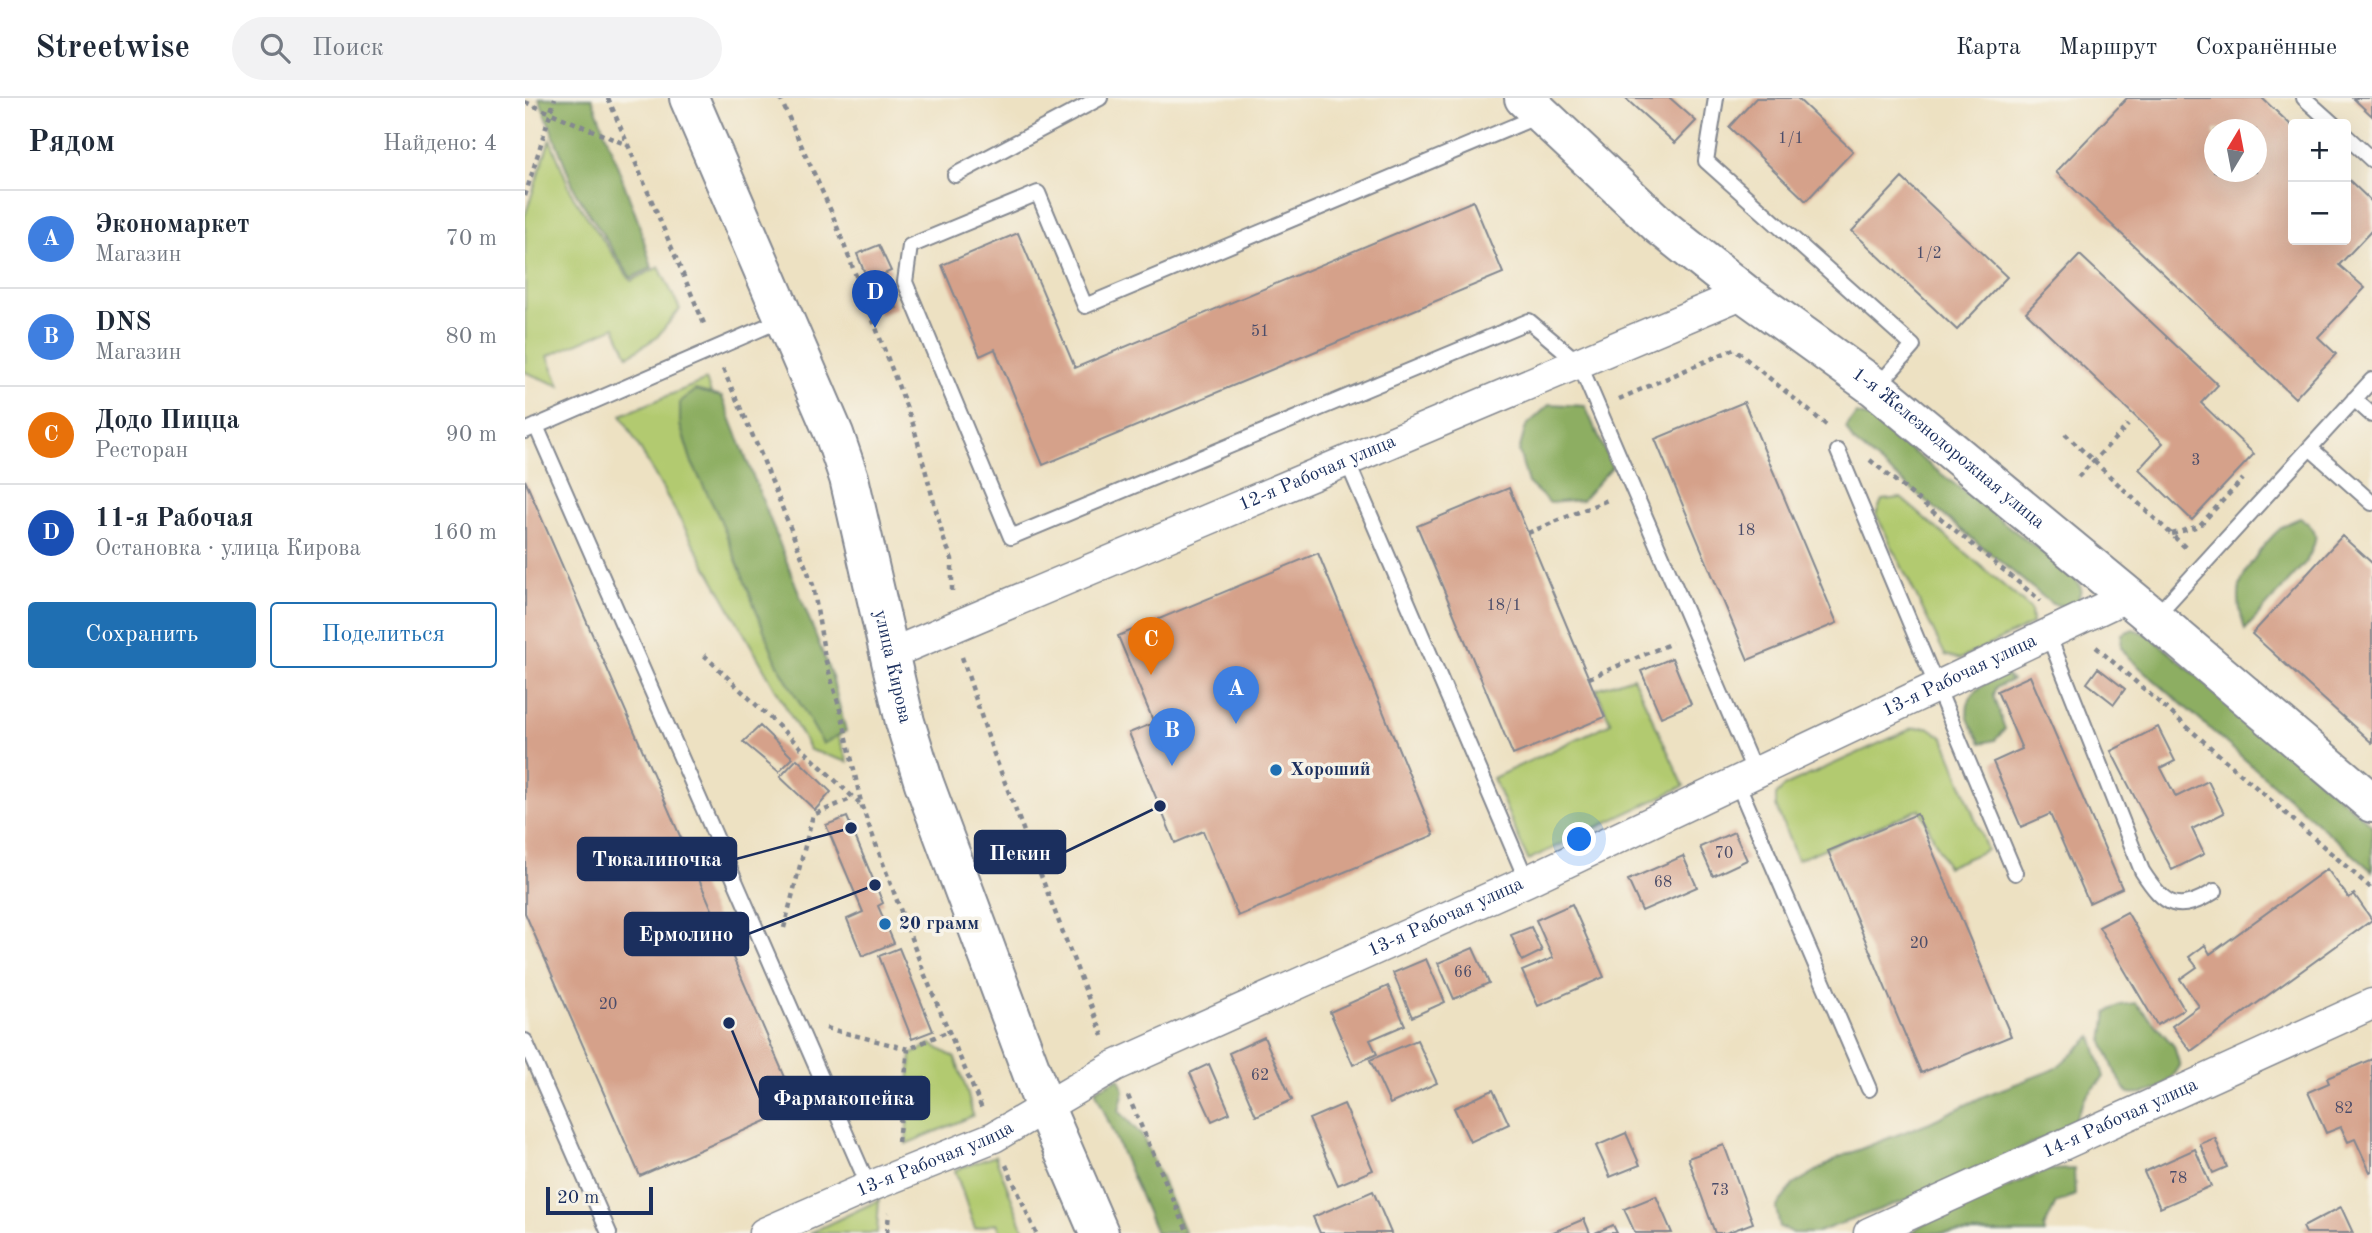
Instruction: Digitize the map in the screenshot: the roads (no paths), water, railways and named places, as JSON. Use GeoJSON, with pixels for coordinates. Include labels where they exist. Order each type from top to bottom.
{"type":"FeatureCollection","features":[{"type":"Feature","properties":{"kind":"main road","name":"улица Кирова"},"geometry":{"type":"LineString","coordinates":[[689,98],[834,434],[849,478],[905,722],[924,783],[1045,1108],[1099,1233]]}},
{"type":"Feature","properties":{"kind":"main road","name":"1-я Железнодорожная улица"},"geometry":{"type":"LineString","coordinates":[[1533,106],[1660,226],[1744,293],[1876,388],[2372,803]]}},
{"type":"Feature","properties":{"kind":"street","name":"12-я Рабочая улица"},"geometry":{"type":"LineString","coordinates":[[890,654],[1744,293]]}},
{"type":"Feature","properties":{"kind":"street","name":"13-я Рабочая улица"},"geometry":{"type":"LineString","coordinates":[[764,1233],[994,1137],[1115,1066],[1527,881],[2059,629],[2140,608]]}},
{"type":"Feature","properties":{"kind":"street","name":"14-я Рабочая улица"},"geometry":{"type":"LineString","coordinates":[[1869,1233],[2372,1004]]}},
{"type":"Feature","properties":{"kind":"lane"},"geometry":{"type":"LineString","coordinates":[[955,175],[1100,98]]}},
{"type":"Feature","properties":{"kind":"lane"},"geometry":{"type":"LineString","coordinates":[[1716,98],[1706,161],[1913,346],[1876,388]]}},
{"type":"Feature","properties":{"kind":"lane"},"geometry":{"type":"LineString","coordinates":[[2304,98],[2327,119]]}},
{"type":"Feature","properties":{"kind":"lane"},"geometry":{"type":"LineString","coordinates":[[1533,106],[1085,306],[1038,193],[910,246],[905,282],[1011,537],[1529,321],[1580,363],[1696,633],[1746,777],[1869,1089]]}},
{"type":"Feature","properties":{"kind":"lane"},"geometry":{"type":"LineString","coordinates":[[2351,141],[2372,160]]}},
{"type":"Feature","properties":{"kind":"lane"},"geometry":{"type":"LineString","coordinates":[[784,319],[531,428],[869,1187]]}},
{"type":"Feature","properties":{"kind":"lane"},"geometry":{"type":"LineString","coordinates":[[2140,608],[2204,564],[2372,380]]}},
{"type":"Feature","properties":{"kind":"lane"},"geometry":{"type":"LineString","coordinates":[[2354,399],[2372,415]]}},
{"type":"Feature","properties":{"kind":"lane"},"geometry":{"type":"LineString","coordinates":[[2310,447],[2372,503]]}},
{"type":"Feature","properties":{"kind":"lane"},"geometry":{"type":"LineString","coordinates":[[1838,451],[2015,873]]}},
{"type":"Feature","properties":{"kind":"lane"},"geometry":{"type":"LineString","coordinates":[[1347,461],[1527,881]]}},
{"type":"Feature","properties":{"kind":"lane"},"geometry":{"type":"LineString","coordinates":[[2059,629],[2143,870],[2155,891],[2176,905],[2196,903],[2215,891]]}},
{"type":"Feature","properties":{"kind":"lane"},"geometry":{"type":"LineString","coordinates":[[525,1041],[609,1233]]}},
{"type":"Feature","properties":{"kind":"place","name":"11-я Рабочая"},"geometry":{"type":"Point","coordinates":[875,328]}},
{"type":"Feature","properties":{"kind":"place","name":"Додо Пицца"},"geometry":{"type":"Point","coordinates":[1151,675]}},
{"type":"Feature","properties":{"kind":"place","name":"Экономаркет"},"geometry":{"type":"Point","coordinates":[1236,724]}},
{"type":"Feature","properties":{"kind":"place","name":"DNS"},"geometry":{"type":"Point","coordinates":[1172,766]}},
{"type":"Feature","properties":{"kind":"place","name":"Хороший"},"geometry":{"type":"Point","coordinates":[1276,770]}},
{"type":"Feature","properties":{"kind":"place","name":"Пекин"},"geometry":{"type":"Point","coordinates":[1160,806]}},
{"type":"Feature","properties":{"kind":"place","name":"Тюкалиночка"},"geometry":{"type":"Point","coordinates":[851,828]}},
{"type":"Feature","properties":{"kind":"place","name":"Ермолино"},"geometry":{"type":"Point","coordinates":[875,885]}},
{"type":"Feature","properties":{"kind":"place","name":"20 грамм"},"geometry":{"type":"Point","coordinates":[885,924]}},
{"type":"Feature","properties":{"kind":"place","name":"Фармакопейка"},"geometry":{"type":"Point","coordinates":[729,1023]}}]}
